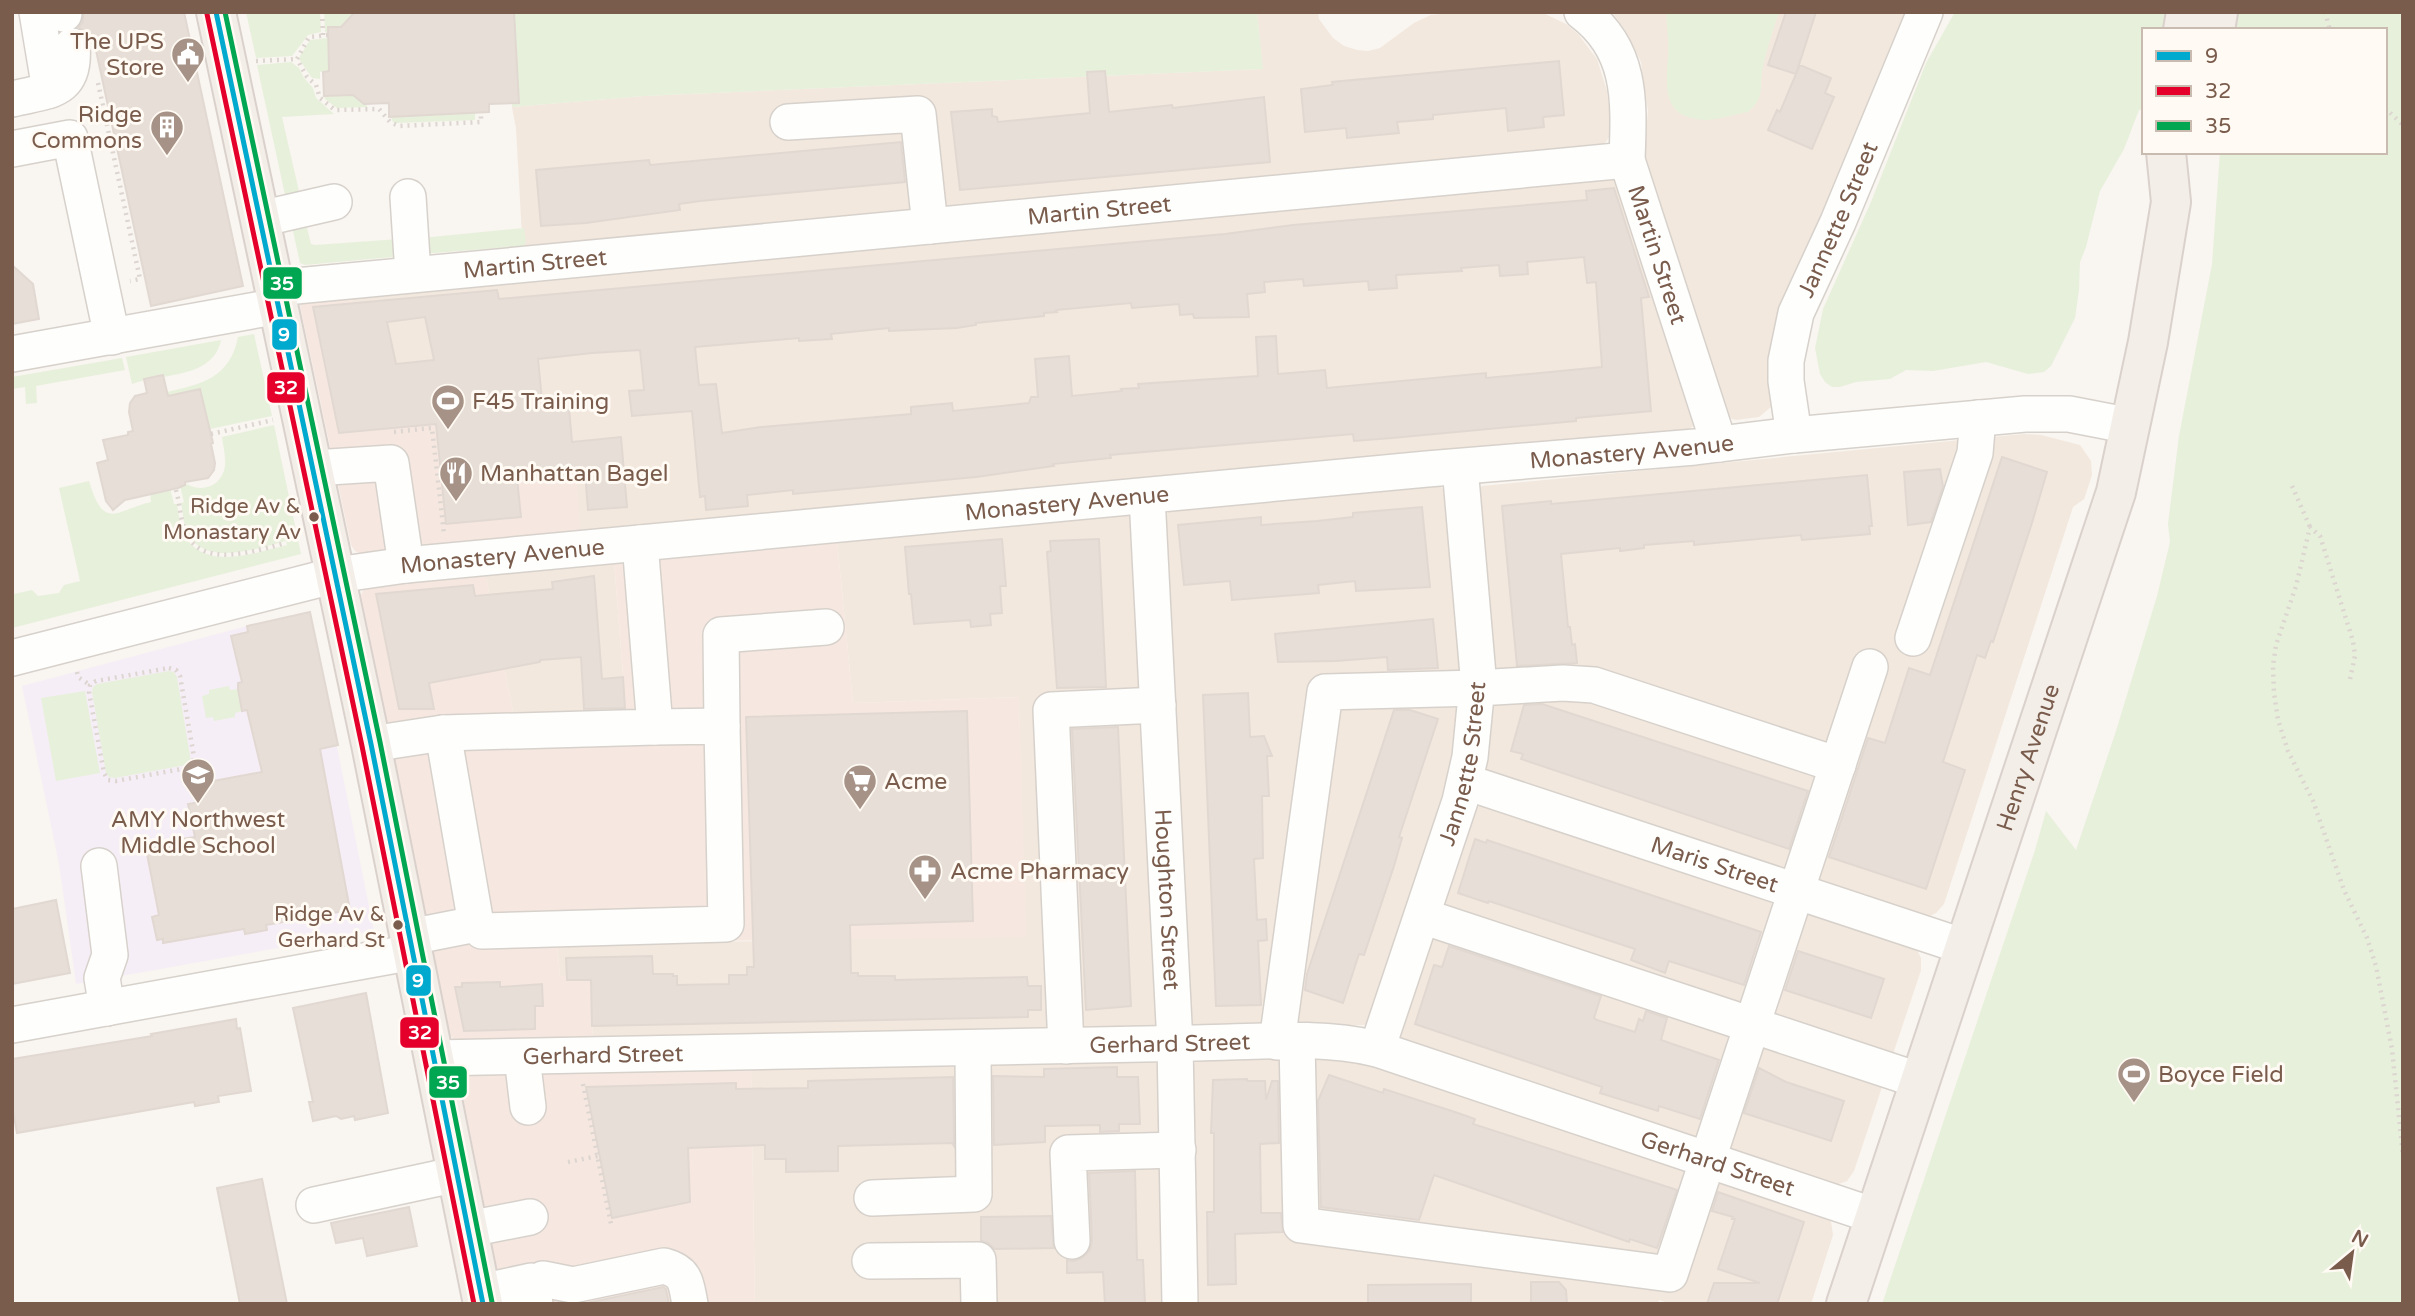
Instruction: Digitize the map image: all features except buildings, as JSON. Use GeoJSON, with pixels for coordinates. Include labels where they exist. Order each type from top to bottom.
{"type":"FeatureCollection","features":[{"type":"Feature","properties":{"kind":"main road"},"geometry":{"type":"LineString","coordinates":[[216,12],[314,468],[482,1298]]}},
{"type":"Feature","properties":{"kind":"main road","name":"Henry Avenue"},"geometry":{"type":"LineString","coordinates":[[1846,1304],[2108,516],[2132,426],[2171,202],[2185,154]]}},
{"type":"Feature","properties":{"kind":"street"},"geometry":{"type":"LineString","coordinates":[[1583,12],[1606,35],[1623,70],[1629,118],[1628,160]]}},
{"type":"Feature","properties":{"kind":"street","name":"Jannette Street"},"geometry":{"type":"LineString","coordinates":[[1794,435],[1786,381],[1786,361],[1796,313],[1838,222],[1925,12]]}},
{"type":"Feature","properties":{"kind":"street"},"geometry":{"type":"LineString","coordinates":[[50,90],[59,21]]}},
{"type":"Feature","properties":{"kind":"street"},"geometry":{"type":"LineString","coordinates":[[12,99],[50,90],[63,84],[70,75],[73,63],[59,21]]}},
{"type":"Feature","properties":{"kind":"street"},"geometry":{"type":"LineString","coordinates":[[788,122],[918,114],[930,226]]}},
{"type":"Feature","properties":{"kind":"street"},"geometry":{"type":"LineString","coordinates":[[12,149],[70,138],[112,337]]}},
{"type":"Feature","properties":{"kind":"street","name":"Martin Street"},"geometry":{"type":"LineString","coordinates":[[12,354],[112,337],[277,297],[413,274],[1628,160],[1719,444]]}},
{"type":"Feature","properties":{"kind":"street"},"geometry":{"type":"LineString","coordinates":[[408,197],[413,274]]}},
{"type":"Feature","properties":{"kind":"street"},"geometry":{"type":"LineString","coordinates":[[260,219],[334,202]]}},
{"type":"Feature","properties":{"kind":"street","name":"Monastery Avenue"},"geometry":{"type":"LineString","coordinates":[[12,657],[336,575],[406,565],[1978,418],[2052,413],[2086,416],[2132,426]]}},
{"type":"Feature","properties":{"kind":"street"},"geometry":{"type":"LineString","coordinates":[[1913,638],[1975,453],[1978,418]]}},
{"type":"Feature","properties":{"kind":"street"},"geometry":{"type":"LineString","coordinates":[[314,468],[391,463],[406,565]]}},
{"type":"Feature","properties":{"kind":"street","name":"Jannette Street"},"geometry":{"type":"LineString","coordinates":[[1377,1049],[1466,782],[1474,729],[1477,688],[1460,467]]}},
{"type":"Feature","properties":{"kind":"street","name":"Houghton Street"},"geometry":{"type":"LineString","coordinates":[[1147,496],[1175,1044],[1180,1304]]}},
{"type":"Feature","properties":{"kind":"street"},"geometry":{"type":"LineString","coordinates":[[640,543],[655,727]]}},
{"type":"Feature","properties":{"kind":"street"},"geometry":{"type":"LineString","coordinates":[[443,733],[476,923],[482,931],[726,924],[720,635],[826,627]]}},
{"type":"Feature","properties":{"kind":"street"},"geometry":{"type":"LineString","coordinates":[[1838,765],[1594,685],[1563,683],[1325,692],[1287,1042],[1301,1225],[1670,1274],[1753,1026],[1870,667]]}},
{"type":"Feature","properties":{"kind":"street"},"geometry":{"type":"LineString","coordinates":[[1066,1046],[1051,710],[1158,705]]}},
{"type":"Feature","properties":{"kind":"street"},"geometry":{"type":"LineString","coordinates":[[371,744],[443,733],[722,726]]}},
{"type":"Feature","properties":{"kind":"street","name":"Maris Street"},"geometry":{"type":"LineString","coordinates":[[1466,782],[1965,947]]}},
{"type":"Feature","properties":{"kind":"street"},"geometry":{"type":"LineString","coordinates":[[99,866],[110,955],[102,978],[107,1008]]}},
{"type":"Feature","properties":{"kind":"street"},"geometry":{"type":"LineString","coordinates":[[1422,916],[1921,1081]]}},
{"type":"Feature","properties":{"kind":"street"},"geometry":{"type":"LineString","coordinates":[[12,1025],[412,945],[476,923]]}},
{"type":"Feature","properties":{"kind":"street","name":"Gerhard Street"},"geometry":{"type":"LineString","coordinates":[[435,1059],[1338,1042],[1377,1049],[1875,1216]]}},
{"type":"Feature","properties":{"kind":"street"},"geometry":{"type":"LineString","coordinates":[[872,1198],[974,1194],[973,1048]]}},
{"type":"Feature","properties":{"kind":"street"},"geometry":{"type":"LineString","coordinates":[[522,1057],[528,1107]]}},
{"type":"Feature","properties":{"kind":"street"},"geometry":{"type":"LineString","coordinates":[[1072,1241],[1068,1153],[1178,1150]]}},
{"type":"Feature","properties":{"kind":"street"},"geometry":{"type":"LineString","coordinates":[[314,1205],[458,1174]]}},
{"type":"Feature","properties":{"kind":"street"},"geometry":{"type":"LineString","coordinates":[[469,1229],[530,1217]]}},
{"type":"Feature","properties":{"kind":"street"},"geometry":{"type":"LineString","coordinates":[[870,1261],[978,1260],[978,1304]]}},
{"type":"Feature","properties":{"kind":"street"},"geometry":{"type":"LineString","coordinates":[[482,1298],[536,1288],[573,1285],[664,1266],[677,1271],[685,1279],[690,1304]]}},
{"type":"Feature","properties":{"kind":"path"},"geometry":{"type":"LineString","coordinates":[[297,59],[309,37],[325,35],[322,12]]}},
{"type":"Feature","properties":{"kind":"path"},"geometry":{"type":"LineString","coordinates":[[252,61],[297,59]]}},
{"type":"Feature","properties":{"kind":"path"},"geometry":{"type":"LineString","coordinates":[[297,59],[307,77],[316,85],[320,98],[335,110],[379,108],[390,122],[399,126],[481,122],[481,112]]}},
{"type":"Feature","properties":{"kind":"path"},"geometry":{"type":"LineString","coordinates":[[97,81],[140,279],[135,280]]}},
{"type":"Feature","properties":{"kind":"path"},"geometry":{"type":"LineString","coordinates":[[316,85],[324,84]]}},
{"type":"Feature","properties":{"kind":"path"},"geometry":{"type":"LineString","coordinates":[[2387,110],[2403,125]]}},
{"type":"Feature","properties":{"kind":"path"},"geometry":{"type":"LineString","coordinates":[[382,112],[389,112]]}},
{"type":"Feature","properties":{"kind":"path"},"geometry":{"type":"LineString","coordinates":[[211,434],[267,422]]}},
{"type":"Feature","properties":{"kind":"path"},"geometry":{"type":"LineString","coordinates":[[2292,486],[2310,527],[2320,536],[2353,640],[2355,656],[2350,679]]}},
{"type":"Feature","properties":{"kind":"path"},"geometry":{"type":"LineString","coordinates":[[176,490],[184,530],[197,546],[208,552],[233,555],[286,543]]}},
{"type":"Feature","properties":{"kind":"path"},"geometry":{"type":"LineString","coordinates":[[2310,527],[2296,586],[2276,645],[2273,666],[2274,693],[2278,720],[2288,751],[2313,801],[2344,890],[2367,938],[2376,966],[2392,1049],[2403,1156]]}},
{"type":"Feature","properties":{"kind":"path"},"geometry":{"type":"LineString","coordinates":[[169,668],[176,670],[180,676],[194,757],[191,767],[116,781],[108,780],[104,773],[90,685],[96,681],[169,668]]}},
{"type":"Feature","properties":{"kind":"path"},"geometry":{"type":"LineString","coordinates":[[78,676],[90,685]]}},
{"type":"Feature","properties":{"kind":"path"},"geometry":{"type":"LineString","coordinates":[[582,1079],[611,1224]]}},
{"type":"Feature","properties":{"kind":"path"},"geometry":{"type":"LineString","coordinates":[[568,1162],[598,1156]]}},
{"type":"Feature","properties":{"kind":"shaded area"},"geometry":{"type":"Polygon","coordinates":[[[1257,12],[1318,12],[1319,19],[1333,38],[1344,46],[1368,51],[1380,48],[1414,23],[1431,15],[1460,12],[1541,12],[1566,24],[1578,34],[1597,59],[1607,91],[1610,136],[1601,148],[523,254],[516,128],[512,107],[644,96],[1262,69],[1257,12]]]}},
{"type":"Feature","properties":{"kind":"shaded area"},"geometry":{"type":"Polygon","coordinates":[[[1612,12],[1909,12],[1771,407],[1759,417],[1736,420],[1726,417],[1645,178],[1648,111],[1641,62],[1625,30],[1612,12]]]}},
{"type":"Feature","properties":{"kind":"shaded area"},"geometry":{"type":"Polygon","coordinates":[[[1614,175],[1695,425],[1687,430],[581,534],[525,401],[515,352],[355,367],[350,292],[1614,175]]]}},
{"type":"Feature","properties":{"kind":"shaded area"},"geometry":{"type":"Polygon","coordinates":[[[350,292],[355,320],[355,367],[419,362],[525,401],[569,396],[581,534],[362,554],[355,551],[351,545],[300,306],[301,302],[350,292]]]}},
{"type":"Feature","properties":{"kind":"shaded area"},"geometry":{"type":"Polygon","coordinates":[[[2024,434],[2041,435],[2080,445],[2091,461],[2092,475],[2084,499],[2073,507],[1944,904],[1936,913],[1925,918],[1489,774],[1486,770],[1479,489],[1482,486],[2024,434]]]}},
{"type":"Feature","properties":{"kind":"shaded area"},"geometry":{"type":"Polygon","coordinates":[[[1439,485],[1445,491],[1463,700],[1451,778],[1367,1023],[1204,1029],[1193,1026],[1190,1022],[1165,516],[1170,510],[1439,485]]]}},
{"type":"Feature","properties":{"kind":"shaded area"},"geometry":{"type":"Polygon","coordinates":[[[1128,514],[1131,516],[1158,1021],[1156,1025],[1151,1029],[593,1041],[592,996],[596,980],[567,980],[560,976],[557,943],[797,941],[1021,805],[1019,697],[853,703],[837,540],[1128,514]]]}},
{"type":"Feature","properties":{"kind":"shaded area"},"geometry":{"type":"Polygon","coordinates":[[[837,540],[853,703],[1019,697],[1026,937],[557,943],[560,976],[567,976],[567,980],[596,980],[592,997],[593,1041],[456,1042],[449,1034],[361,595],[365,586],[485,572],[514,716],[626,714],[614,561],[837,540]]]}},
{"type":"Feature","properties":{"kind":"shaded area"},"geometry":{"type":"Polygon","coordinates":[[[614,561],[626,714],[514,716],[485,572],[614,561]]]}},
{"type":"Feature","properties":{"kind":"shaded area","name":"AMY Northwest Middle School"},"geometry":{"type":"Polygon","coordinates":[[[310,612],[374,931],[76,984],[59,864],[22,686],[247,626],[310,612]]]}},
{"type":"Feature","properties":{"kind":"shaded area"},"geometry":{"type":"Polygon","coordinates":[[[1482,805],[1918,952],[1921,970],[1854,1171],[1847,1181],[1836,1185],[1400,1039],[1473,809],[1482,805]]]}},
{"type":"Feature","properties":{"kind":"shaded area"},"geometry":{"type":"Polygon","coordinates":[[[1322,1055],[1377,1066],[1827,1217],[1831,1222],[1833,1235],[1811,1304],[1671,1304],[1659,1300],[1658,1304],[1195,1304],[1191,1067],[1198,1059],[1322,1055]]]}},
{"type":"Feature","properties":{"kind":"shaded area"},"geometry":{"type":"Polygon","coordinates":[[[1148,1060],[1158,1064],[1166,1304],[755,1304],[751,1067],[1148,1060]]]}},
{"type":"Feature","properties":{"kind":"shaded area"},"geometry":{"type":"Polygon","coordinates":[[[751,1067],[755,1304],[504,1304],[461,1087],[467,1074],[751,1067]]]}},
{"type":"Feature","properties":{"kind":"green space"},"geometry":{"type":"Polygon","coordinates":[[[246,12],[320,12],[321,32],[308,35],[292,56],[256,58],[246,12]]]}},
{"type":"Feature","properties":{"kind":"green space"},"geometry":{"type":"Polygon","coordinates":[[[324,12],[355,12],[341,27],[327,27],[327,33],[324,12]]]}},
{"type":"Feature","properties":{"kind":"green space"},"geometry":{"type":"Polygon","coordinates":[[[514,12],[1257,12],[1263,69],[644,96],[512,107],[512,103],[519,100],[514,12]]]}},
{"type":"Feature","properties":{"kind":"green space"},"geometry":{"type":"Polygon","coordinates":[[[1666,12],[1779,12],[1763,66],[1760,96],[1754,107],[1748,112],[1705,120],[1691,118],[1674,108],[1667,90],[1666,12]]]}},
{"type":"Feature","properties":{"kind":"green space"},"geometry":{"type":"Polygon","coordinates":[[[1955,12],[2403,14],[2403,1304],[1882,1304],[2046,811],[2076,850],[2157,596],[2170,542],[2168,524],[2179,436],[2212,264],[2220,154],[2387,154],[2387,28],[2142,28],[2142,109],[2139,110],[2124,149],[2100,191],[2080,262],[2075,318],[2051,366],[2044,372],[2028,374],[1986,362],[1933,371],[1906,370],[1890,379],[1832,387],[1820,374],[1815,348],[1823,309],[1871,202],[1926,63],[1955,12]]]}},
{"type":"Feature","properties":{"kind":"green space"},"geometry":{"type":"Polygon","coordinates":[[[328,38],[329,71],[320,72],[320,79],[312,78],[299,59],[300,56],[310,40],[328,38]]]}},
{"type":"Feature","properties":{"kind":"green space"},"geometry":{"type":"Polygon","coordinates":[[[291,62],[299,68],[313,88],[316,98],[334,114],[282,117],[301,200],[287,204],[257,65],[291,62]]]}},
{"type":"Feature","properties":{"kind":"green space"},"geometry":{"type":"Polygon","coordinates":[[[348,91],[363,104],[367,104],[367,107],[337,108],[324,96],[348,91]]]}},
{"type":"Feature","properties":{"kind":"green space"},"geometry":{"type":"Polygon","coordinates":[[[475,112],[475,120],[397,123],[393,122],[391,117],[475,112]]]}},
{"type":"Feature","properties":{"kind":"green space"},"geometry":{"type":"Polygon","coordinates":[[[305,220],[311,244],[399,239],[403,256],[305,265],[300,263],[291,222],[305,220]]]}},
{"type":"Feature","properties":{"kind":"green space"},"geometry":{"type":"Polygon","coordinates":[[[524,228],[524,246],[421,254],[422,238],[524,228]]]}},
{"type":"Feature","properties":{"kind":"green space"},"geometry":{"type":"Polygon","coordinates":[[[254,334],[272,416],[210,429],[168,396],[167,392],[213,377],[228,362],[238,337],[254,334]]]}},
{"type":"Feature","properties":{"kind":"green space"},"geometry":{"type":"Polygon","coordinates":[[[221,340],[216,353],[208,362],[197,368],[132,384],[126,357],[221,340]]]}},
{"type":"Feature","properties":{"kind":"green space"},"geometry":{"type":"Polygon","coordinates":[[[122,358],[125,370],[36,386],[37,403],[26,404],[25,387],[12,389],[12,377],[122,358]]]}},
{"type":"Feature","properties":{"kind":"green space"},"geometry":{"type":"Polygon","coordinates":[[[274,425],[301,554],[12,628],[12,585],[14,594],[32,590],[38,596],[59,593],[64,585],[80,581],[59,488],[89,481],[100,507],[113,514],[151,502],[150,492],[170,488],[185,537],[198,550],[209,555],[235,556],[287,545],[286,541],[231,553],[204,549],[194,542],[187,530],[181,503],[184,502],[180,486],[185,483],[204,488],[220,479],[225,462],[222,437],[274,425]]]}},
{"type":"Feature","properties":{"kind":"green space"},"geometry":{"type":"Polygon","coordinates":[[[174,672],[177,677],[191,762],[109,777],[106,773],[93,687],[97,684],[174,672]]]}},
{"type":"Feature","properties":{"kind":"green space"},"geometry":{"type":"Polygon","coordinates":[[[229,686],[230,690],[238,689],[242,711],[235,713],[235,717],[214,721],[213,717],[206,718],[202,696],[209,694],[209,690],[229,686]]]}},
{"type":"Feature","properties":{"kind":"green space"},"geometry":{"type":"Polygon","coordinates":[[[85,691],[100,773],[56,781],[41,698],[85,691]]]}},
{"type":"Feature","properties":{"kind":"transit line","name":"9"},"geometry":{"type":"LineString","coordinates":[[216,12],[371,744],[483,1304]]}},
{"type":"Feature","properties":{"kind":"transit line","name":"35"},"geometry":{"type":"LineString","coordinates":[[225,12],[380,742],[492,1302]]}},
{"type":"Feature","properties":{"kind":"transit line","name":"32"},"geometry":{"type":"LineString","coordinates":[[207,14],[362,746],[474,1304]]}},
{"type":"Feature","properties":{"kind":"place","name":"The UPS Store"},"geometry":{"type":"Point","coordinates":[188,84]}},
{"type":"Feature","properties":{"kind":"place","name":"Ridge Commons"},"geometry":{"type":"Point","coordinates":[167,157]}},
{"type":"Feature","properties":{"kind":"place","name":"F45 Training"},"geometry":{"type":"Point","coordinates":[448,431]}},
{"type":"Feature","properties":{"kind":"place","name":"Manhattan Bagel"},"geometry":{"type":"Point","coordinates":[456,503]}},
{"type":"Feature","properties":{"kind":"place","name":"Ridge Av & Monastary Av"},"geometry":{"type":"Point","coordinates":[314,517]}},
{"type":"Feature","properties":{"kind":"place","name":"AMY Northwest Middle School"},"geometry":{"type":"Point","coordinates":[198,805]}},
{"type":"Feature","properties":{"kind":"place","name":"Acme"},"geometry":{"type":"Point","coordinates":[860,811]}},
{"type":"Feature","properties":{"kind":"place","name":"Acme Pharmacy"},"geometry":{"type":"Point","coordinates":[925,901]}},
{"type":"Feature","properties":{"kind":"place","name":"Ridge Av & Gerhard St"},"geometry":{"type":"Point","coordinates":[398,925]}},
{"type":"Feature","properties":{"kind":"place","name":"Boyce Field"},"geometry":{"type":"Point","coordinates":[2134,1104]}}]}
